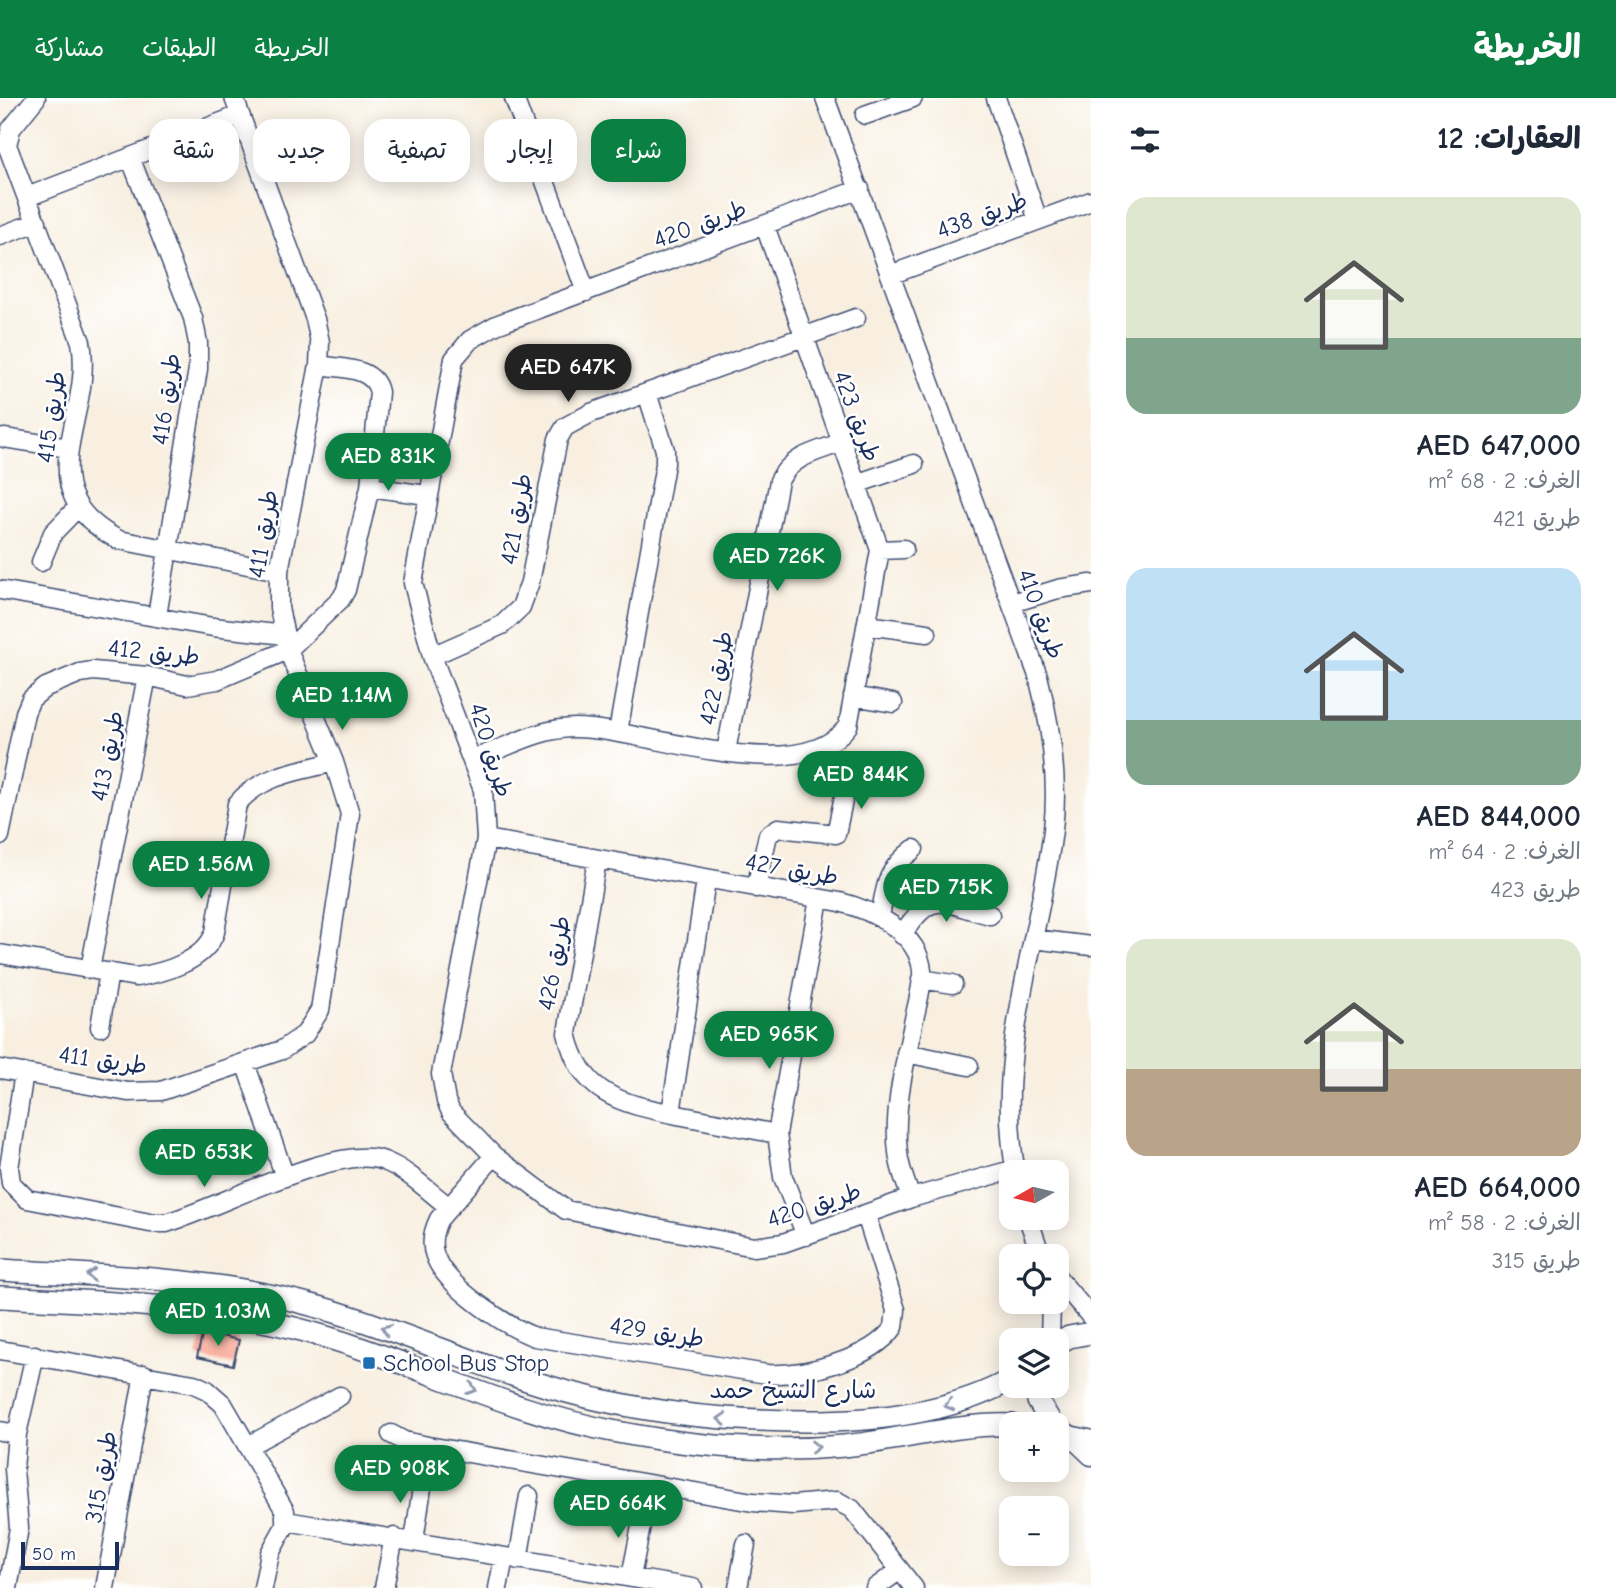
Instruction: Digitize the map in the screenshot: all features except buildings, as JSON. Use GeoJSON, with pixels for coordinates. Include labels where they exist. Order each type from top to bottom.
{"type":"FeatureCollection","features":[{"type":"Feature","properties":{"kind":"main road","name":"شارع الشيخ حمد"},"geometry":{"type":"LineString","coordinates":[[0,1270],[163,1279],[268,1294],[364,1320],[563,1391],[628,1407],[718,1419],[843,1420],[915,1413],[974,1397],[999,1385]]}},
{"type":"Feature","properties":{"kind":"main road"},"geometry":{"type":"LineString","coordinates":[[0,1297],[173,1306],[257,1320],[346,1344],[542,1413],[616,1432],[694,1443],[841,1447],[986,1424],[999,1424]]}},
{"type":"Feature","properties":{"kind":"main road"},"geometry":{"type":"LineString","coordinates":[[1069,1337],[1091,1333]]}},
{"type":"Feature","properties":{"kind":"street","name":"طريق 415"},"geometry":{"type":"LineString","coordinates":[[36,98],[7,139],[8,150],[37,222],[83,352],[83,372],[66,475],[79,507],[100,529],[119,540],[279,571]]}},
{"type":"Feature","properties":{"kind":"street"},"geometry":{"type":"LineString","coordinates":[[514,98],[586,292]]}},
{"type":"Feature","properties":{"kind":"street","name":"طريق 410"},"geometry":{"type":"LineString","coordinates":[[825,98],[1038,676],[1053,755],[1053,829],[1008,1093],[1015,1160]]}},
{"type":"Feature","properties":{"kind":"street"},"geometry":{"type":"LineString","coordinates":[[864,115],[913,98]]}},
{"type":"Feature","properties":{"kind":"street"},"geometry":{"type":"LineString","coordinates":[[996,98],[1038,220]]}},
{"type":"Feature","properties":{"kind":"street"},"geometry":{"type":"LineString","coordinates":[[27,197],[130,157],[237,106]]}},
{"type":"Feature","properties":{"kind":"street","name":"طريق 411"},"geometry":{"type":"LineString","coordinates":[[0,1069],[128,1092],[150,1093],[295,1044],[305,1034],[320,1010],[350,824],[348,802],[286,642],[279,608],[279,571],[320,342],[315,319],[237,106]]}},
{"type":"Feature","properties":{"kind":"street","name":"طريق 416"},"geometry":{"type":"LineString","coordinates":[[130,157],[193,318],[198,343],[198,369],[157,616]]}},
{"type":"Feature","properties":{"kind":"street","name":"طريق 420"},"geometry":{"type":"LineString","coordinates":[[860,189],[496,325],[470,340],[458,351],[451,366],[413,583],[432,656],[483,790],[486,839],[441,1074],[452,1112],[494,1156],[554,1202],[580,1215],[754,1247],[769,1247],[911,1198],[999,1175]]}},
{"type":"Feature","properties":{"kind":"street","name":"طريق 438"},"geometry":{"type":"LineString","coordinates":[[890,275],[1091,201]]}},
{"type":"Feature","properties":{"kind":"street"},"geometry":{"type":"LineString","coordinates":[[0,236],[37,222]]}},
{"type":"Feature","properties":{"kind":"street","name":"طريق 423"},"geometry":{"type":"LineString","coordinates":[[473,759],[550,730],[575,728],[779,757],[815,751],[835,739],[848,726],[880,550],[765,226]]}},
{"type":"Feature","properties":{"kind":"street","name":"طريق 421"},"geometry":{"type":"LineString","coordinates":[[432,656],[502,625],[522,607],[530,582],[552,455],[565,428],[591,414],[646,393],[856,318]]}},
{"type":"Feature","properties":{"kind":"street"},"geometry":{"type":"LineString","coordinates":[[0,590],[157,616],[286,642],[335,606],[346,590],[370,486],[377,386],[366,373],[318,365]]}},
{"type":"Feature","properties":{"kind":"street"},"geometry":{"type":"LineString","coordinates":[[618,732],[665,464],[662,437],[646,393]]}},
{"type":"Feature","properties":{"kind":"street"},"geometry":{"type":"LineString","coordinates":[[4,438],[69,448]]}},
{"type":"Feature","properties":{"kind":"street","name":"طريق 422"},"geometry":{"type":"LineString","coordinates":[[726,751],[779,481],[784,470],[799,458],[841,443]]}},
{"type":"Feature","properties":{"kind":"street"},"geometry":{"type":"LineString","coordinates":[[856,484],[914,464]]}},
{"type":"Feature","properties":{"kind":"street"},"geometry":{"type":"LineString","coordinates":[[370,486],[427,495]]}},
{"type":"Feature","properties":{"kind":"street"},"geometry":{"type":"LineString","coordinates":[[41,562],[53,533],[79,507]]}},
{"type":"Feature","properties":{"kind":"street"},"geometry":{"type":"LineString","coordinates":[[880,550],[904,549]]}},
{"type":"Feature","properties":{"kind":"street"},"geometry":{"type":"LineString","coordinates":[[1012,603],[1058,589],[1091,584]]}},
{"type":"Feature","properties":{"kind":"street"},"geometry":{"type":"LineString","coordinates":[[867,625],[927,633]]}},
{"type":"Feature","properties":{"kind":"street","name":"طريق 412"},"geometry":{"type":"LineString","coordinates":[[0,836],[8,788],[31,699],[46,687],[80,673],[147,676],[187,685],[201,684],[286,642]]}},
{"type":"Feature","properties":{"kind":"street","name":"طريق 413"},"geometry":{"type":"LineString","coordinates":[[90,969],[147,676]]}},
{"type":"Feature","properties":{"kind":"street"},"geometry":{"type":"LineString","coordinates":[[853,696],[893,703]]}},
{"type":"Feature","properties":{"kind":"street"},"geometry":{"type":"LineString","coordinates":[[815,751],[825,771],[892,783]]}},
{"type":"Feature","properties":{"kind":"street"},"geometry":{"type":"LineString","coordinates":[[0,954],[136,977],[150,975],[199,956],[211,945],[237,804],[248,791],[267,779],[334,762]]}},
{"type":"Feature","properties":{"kind":"street"},"geometry":{"type":"LineString","coordinates":[[756,888],[768,835],[773,830],[778,828],[836,834],[848,777]]}},
{"type":"Feature","properties":{"kind":"street","name":"طريق 427"},"geometry":{"type":"LineString","coordinates":[[486,839],[860,907],[880,917],[902,935],[919,961],[921,979]]}},
{"type":"Feature","properties":{"kind":"street"},"geometry":{"type":"LineString","coordinates":[[880,917],[889,875],[896,863],[914,849]]}},
{"type":"Feature","properties":{"kind":"street","name":"طريق 426"},"geometry":{"type":"LineString","coordinates":[[597,860],[567,1032],[571,1052],[585,1076],[607,1094],[628,1105],[777,1134]]}},
{"type":"Feature","properties":{"kind":"street"},"geometry":{"type":"LineString","coordinates":[[671,1113],[706,880]]}},
{"type":"Feature","properties":{"kind":"street"},"geometry":{"type":"LineString","coordinates":[[806,1236],[783,1177],[777,1134],[819,899]]}},
{"type":"Feature","properties":{"kind":"street"},"geometry":{"type":"LineString","coordinates":[[902,935],[922,908],[934,903],[990,915]]}},
{"type":"Feature","properties":{"kind":"street"},"geometry":{"type":"LineString","coordinates":[[1033,939],[1091,946]]}},
{"type":"Feature","properties":{"kind":"street"},"geometry":{"type":"LineString","coordinates":[[100,1027],[109,972]]}},
{"type":"Feature","properties":{"kind":"street"},"geometry":{"type":"LineString","coordinates":[[911,1198],[901,1167],[896,1137],[906,1054],[921,979],[953,984]]}},
{"type":"Feature","properties":{"kind":"street"},"geometry":{"type":"LineString","coordinates":[[906,1054],[969,1066]]}},
{"type":"Feature","properties":{"kind":"street"},"geometry":{"type":"LineString","coordinates":[[245,1063],[285,1177]]}},
{"type":"Feature","properties":{"kind":"street"},"geometry":{"type":"LineString","coordinates":[[24,1073],[9,1175],[15,1189],[27,1199],[150,1223],[166,1223],[285,1177],[349,1157],[373,1157],[397,1167],[449,1208]]}},
{"type":"Feature","properties":{"kind":"street","name":"طريق 429"},"geometry":{"type":"LineString","coordinates":[[494,1156],[435,1228],[436,1258],[454,1281],[506,1325],[535,1337],[782,1375],[831,1364],[872,1348],[894,1327],[896,1310],[866,1215]]}},
{"type":"Feature","properties":{"kind":"street"},"geometry":{"type":"LineString","coordinates":[[1069,1291],[1091,1317]]}},
{"type":"Feature","properties":{"kind":"street"},"geometry":{"type":"LineString","coordinates":[[0,1350],[144,1374],[207,1390],[223,1404],[283,1506],[286,1521],[271,1553],[263,1588]]}},
{"type":"Feature","properties":{"kind":"street"},"geometry":{"type":"LineString","coordinates":[[8,1588],[19,1528],[9,1432],[35,1355]]}},
{"type":"Feature","properties":{"kind":"street","name":"طريق 315"},"geometry":{"type":"LineString","coordinates":[[105,1588],[144,1374]]}},
{"type":"Feature","properties":{"kind":"street"},"geometry":{"type":"LineString","coordinates":[[248,1446],[340,1396]]}},
{"type":"Feature","properties":{"kind":"street"},"geometry":{"type":"LineString","coordinates":[[391,1434],[404,1441],[428,1446],[753,1502],[793,1505],[843,1503],[852,1509],[914,1588]]}},
{"type":"Feature","properties":{"kind":"street"},"geometry":{"type":"LineString","coordinates":[[1069,1437],[1091,1456]]}},
{"type":"Feature","properties":{"kind":"street"},"geometry":{"type":"LineString","coordinates":[[414,1541],[424,1474]]}},
{"type":"Feature","properties":{"kind":"street"},"geometry":{"type":"LineString","coordinates":[[498,1588],[511,1559],[529,1496]]}},
{"type":"Feature","properties":{"kind":"street"},"geometry":{"type":"LineString","coordinates":[[631,1577],[644,1511]]}},
{"type":"Feature","properties":{"kind":"street"},"geometry":{"type":"LineString","coordinates":[[286,1521],[394,1537],[608,1581],[631,1577],[692,1588]]}},
{"type":"Feature","properties":{"kind":"street"},"geometry":{"type":"LineString","coordinates":[[384,1588],[394,1537]]}},
{"type":"Feature","properties":{"kind":"street"},"geometry":{"type":"LineString","coordinates":[[738,1588],[746,1544]]}},
{"type":"Feature","properties":{"kind":"street"},"geometry":{"type":"LineString","coordinates":[[875,1588],[900,1570]]}},
{"type":"Feature","properties":{"kind":"place","name":"School Bus Stop"},"geometry":{"type":"Point","coordinates":[369,1363]}}]}
